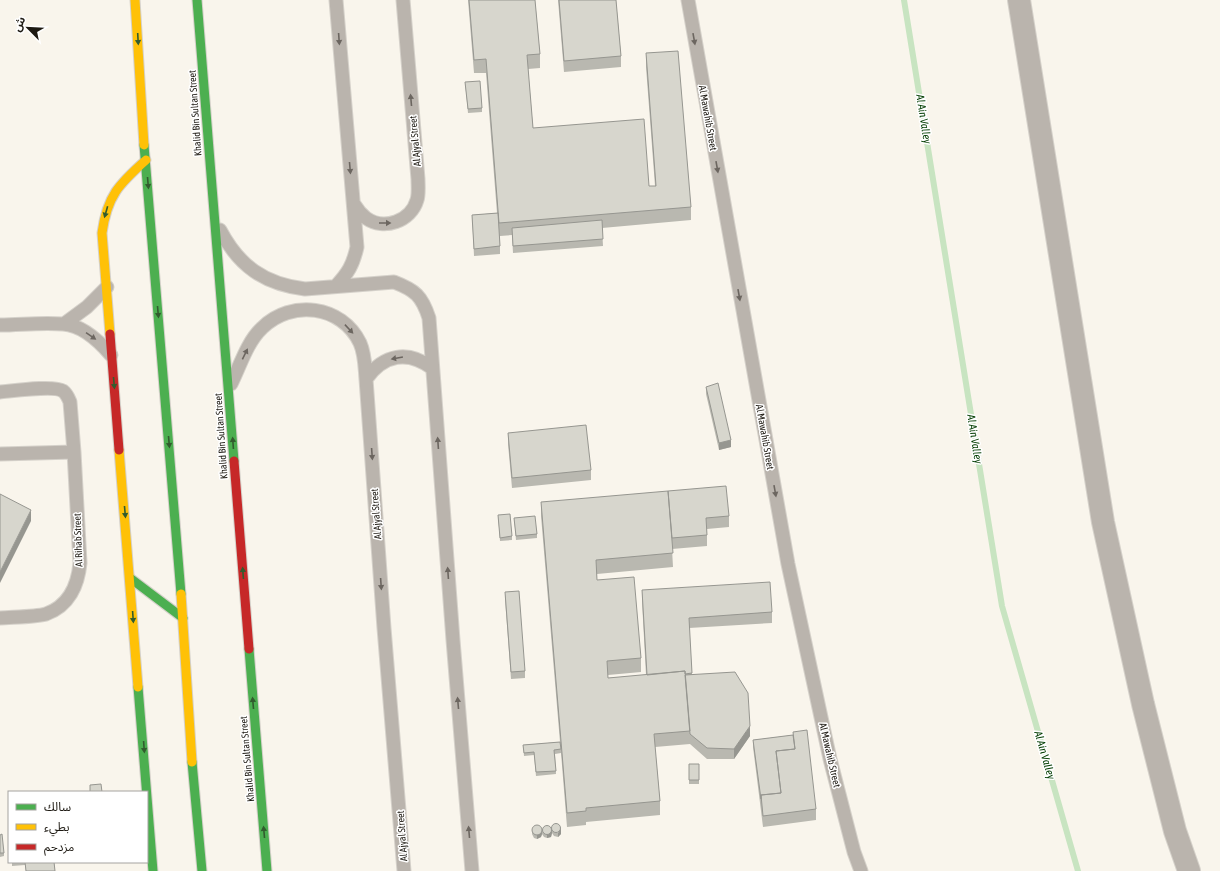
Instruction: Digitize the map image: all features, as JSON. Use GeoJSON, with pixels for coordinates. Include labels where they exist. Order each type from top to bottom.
{"type":"FeatureCollection","features":[{"type":"Feature","properties":{"kind":"main road"},"geometry":{"type":"LineString","coordinates":[[135,0],[146,160],[183,618],[197,826],[202,871]]}},
{"type":"Feature","properties":{"kind":"main road","name":"Khalid Bin Sultan Street"},"geometry":{"type":"LineString","coordinates":[[196,0],[202,54],[214,220],[267,871]]}},
{"type":"Feature","properties":{"kind":"main road"},"geometry":{"type":"LineString","coordinates":[[146,160],[122,181],[114,192],[107,205],[103,219],[102,233],[147,791]]}},
{"type":"Feature","properties":{"kind":"main road"},"geometry":{"type":"LineString","coordinates":[[130,578],[183,618]]}},
{"type":"Feature","properties":{"kind":"main road"},"geometry":{"type":"LineString","coordinates":[[148,807],[153,871]]}},
{"type":"Feature","properties":{"kind":"street"},"geometry":{"type":"LineString","coordinates":[[1019,0],[1103,522],[1143,704],[1175,831],[1189,871]]}},
{"type":"Feature","properties":{"kind":"lane"},"geometry":{"type":"LineString","coordinates":[[336,0],[357,247],[354,262],[346,275],[336,286]]}},
{"type":"Feature","properties":{"kind":"lane","name":"Al Ajyal Street"},"geometry":{"type":"LineString","coordinates":[[354,204],[367,218],[376,223],[386,224],[397,222],[406,218],[413,210],[417,200],[418,178],[403,0]]}},
{"type":"Feature","properties":{"kind":"lane","name":"Al Mawahib Street"},"geometry":{"type":"LineString","coordinates":[[688,0],[788,564],[830,759],[854,852],[861,871]]}},
{"type":"Feature","properties":{"kind":"lane"},"geometry":{"type":"LineString","coordinates":[[214,220],[240,260],[263,277],[276,283],[305,289],[394,282],[417,294],[425,305],[429,318],[472,871]]}},
{"type":"Feature","properties":{"kind":"lane"},"geometry":{"type":"LineString","coordinates":[[64,324],[88,307],[107,287]]}},
{"type":"Feature","properties":{"kind":"lane","name":"Al Ajyal Street"},"geometry":{"type":"LineString","coordinates":[[229,390],[246,352],[261,329],[272,319],[285,312],[300,309],[315,309],[329,313],[352,331],[360,343],[364,357],[366,379],[384,628],[404,871]]}},
{"type":"Feature","properties":{"kind":"lane"},"geometry":{"type":"LineString","coordinates":[[0,325],[64,324],[78,328],[91,335],[103,345],[112,356]]}},
{"type":"Feature","properties":{"kind":"lane"},"geometry":{"type":"LineString","coordinates":[[366,379],[381,363],[391,358],[402,356],[423,362],[432,368]]}},
{"type":"Feature","properties":{"kind":"lane","name":"Al Rihab Street"},"geometry":{"type":"LineString","coordinates":[[0,392],[52,388],[63,391],[68,396],[70,402],[74,452],[80,563],[79,577],[74,589],[67,600],[57,608],[45,614],[0,618]]}},
{"type":"Feature","properties":{"kind":"lane"},"geometry":{"type":"LineString","coordinates":[[0,454],[74,452]]}},
{"type":"Feature","properties":{"kind":"building"},"geometry":{"type":"Polygon","coordinates":[[[469,0],[535,0],[540,54],[527,55],[533,128],[644,119],[649,186],[656,186],[646,53],[678,51],[691,207],[499,223],[486,59],[474,60],[469,0]]]}},
{"type":"Feature","properties":{"kind":"building"},"geometry":{"type":"Polygon","coordinates":[[[559,0],[616,0],[621,56],[564,61],[559,0]]]}},
{"type":"Feature","properties":{"kind":"building"},"geometry":{"type":"Polygon","coordinates":[[[480,81],[482,108],[468,109],[465,82],[480,81]]]}},
{"type":"Feature","properties":{"kind":"building"},"geometry":{"type":"Polygon","coordinates":[[[498,213],[500,246],[474,249],[472,215],[498,213]]]}},
{"type":"Feature","properties":{"kind":"building"},"geometry":{"type":"Polygon","coordinates":[[[602,220],[603,239],[513,246],[512,228],[602,220]]]}},
{"type":"Feature","properties":{"kind":"building"},"geometry":{"type":"Polygon","coordinates":[[[718,383],[731,440],[719,443],[706,387],[718,383]]]}},
{"type":"Feature","properties":{"kind":"building"},"geometry":{"type":"Polygon","coordinates":[[[586,425],[591,470],[512,478],[508,433],[586,425]]]}},
{"type":"Feature","properties":{"kind":"building"},"geometry":{"type":"Polygon","coordinates":[[[726,486],[729,516],[706,518],[707,535],[672,538],[668,491],[726,486]]]}},
{"type":"Feature","properties":{"kind":"building"},"geometry":{"type":"Polygon","coordinates":[[[668,491],[673,553],[596,560],[597,580],[634,577],[641,658],[607,661],[608,678],[685,671],[690,731],[654,734],[660,801],[586,808],[586,811],[567,813],[541,502],[668,491]]]}},
{"type":"Feature","properties":{"kind":"building"},"geometry":{"type":"Polygon","coordinates":[[[0,494],[31,510],[0,572],[0,494]]]}},
{"type":"Feature","properties":{"kind":"building"},"geometry":{"type":"Polygon","coordinates":[[[510,514],[512,536],[500,538],[498,515],[510,514]]]}},
{"type":"Feature","properties":{"kind":"building"},"geometry":{"type":"Polygon","coordinates":[[[535,516],[537,534],[516,536],[514,518],[535,516]]]}},
{"type":"Feature","properties":{"kind":"building"},"geometry":{"type":"Polygon","coordinates":[[[770,582],[772,612],[689,618],[692,673],[685,674],[685,671],[647,675],[642,590],[770,582]]]}},
{"type":"Feature","properties":{"kind":"building"},"geometry":{"type":"Polygon","coordinates":[[[519,591],[525,671],[511,672],[505,592],[519,591]]]}},
{"type":"Feature","properties":{"kind":"building"},"geometry":{"type":"Polygon","coordinates":[[[735,672],[748,693],[750,726],[734,749],[707,748],[690,734],[685,675],[735,672]]]}},
{"type":"Feature","properties":{"kind":"building"},"geometry":{"type":"Polygon","coordinates":[[[807,730],[816,809],[763,816],[761,795],[781,793],[776,751],[795,749],[793,732],[807,730]]]}},
{"type":"Feature","properties":{"kind":"building"},"geometry":{"type":"Polygon","coordinates":[[[793,735],[795,749],[776,751],[781,793],[761,795],[761,799],[753,740],[793,735]]]}},
{"type":"Feature","properties":{"kind":"building"},"geometry":{"type":"Polygon","coordinates":[[[560,742],[561,749],[554,750],[556,771],[536,772],[534,752],[524,753],[523,745],[560,742]]]}},
{"type":"Feature","properties":{"kind":"building"},"geometry":{"type":"Polygon","coordinates":[[[689,764],[699,764],[699,780],[689,780],[689,764]]]}},
{"type":"Feature","properties":{"kind":"building"},"geometry":{"type":"Polygon","coordinates":[[[101,784],[102,791],[90,791],[90,785],[101,784]]]}},
{"type":"Feature","properties":{"kind":"building"},"geometry":{"type":"Polygon","coordinates":[[[554,824],[558,824],[560,828],[558,832],[554,832],[552,830],[552,826],[554,824]]]}},
{"type":"Feature","properties":{"kind":"building"},"geometry":{"type":"Polygon","coordinates":[[[535,825],[539,825],[541,826],[541,834],[535,835],[532,832],[532,828],[535,825]]]}},
{"type":"Feature","properties":{"kind":"building"},"geometry":{"type":"Polygon","coordinates":[[[545,826],[549,826],[551,830],[549,834],[545,834],[543,832],[543,828],[545,826]]]}},
{"type":"Feature","properties":{"kind":"building"},"geometry":{"type":"Polygon","coordinates":[[[2,834],[4,853],[0,853],[0,835],[2,834]]]}},
{"type":"Feature","properties":{"kind":"building"},"geometry":{"type":"Polygon","coordinates":[[[25,863],[54,863],[55,871],[26,871],[25,863]]]}},
{"type":"Feature","properties":{"kind":"waterway","name":"Al Ain Valley"},"geometry":{"type":"LineString","coordinates":[[904,0],[1002,606],[1078,871]]}},
{"type":"Feature","properties":{"kind":"traffic: fast"},"geometry":{"type":"LineString","coordinates":[[197,0],[234,461]]}},
{"type":"Feature","properties":{"kind":"traffic: fast"},"geometry":{"type":"LineString","coordinates":[[144,145],[181,594]]}},
{"type":"Feature","properties":{"kind":"traffic: fast"},"geometry":{"type":"LineString","coordinates":[[130,578],[183,618]]}},
{"type":"Feature","properties":{"kind":"traffic: fast"},"geometry":{"type":"LineString","coordinates":[[249,649],[267,871]]}},
{"type":"Feature","properties":{"kind":"traffic: fast"},"geometry":{"type":"LineString","coordinates":[[138,687],[146,791]]}},
{"type":"Feature","properties":{"kind":"traffic: fast"},"geometry":{"type":"LineString","coordinates":[[192,762],[202,871]]}},
{"type":"Feature","properties":{"kind":"traffic: fast"},"geometry":{"type":"LineString","coordinates":[[148,810],[153,871]]}},
{"type":"Feature","properties":{"kind":"traffic: slow"},"geometry":{"type":"LineString","coordinates":[[135,0],[144,145]]}},
{"type":"Feature","properties":{"kind":"traffic: slow"},"geometry":{"type":"LineString","coordinates":[[110,334],[102,233],[104,220],[107,209],[116,192],[128,176],[146,160]]}},
{"type":"Feature","properties":{"kind":"traffic: slow"},"geometry":{"type":"LineString","coordinates":[[119,450],[138,687]]}},
{"type":"Feature","properties":{"kind":"traffic: slow"},"geometry":{"type":"LineString","coordinates":[[181,594],[192,762]]}},
{"type":"Feature","properties":{"kind":"traffic: jam"},"geometry":{"type":"LineString","coordinates":[[110,334],[119,450]]}},
{"type":"Feature","properties":{"kind":"traffic: jam"},"geometry":{"type":"LineString","coordinates":[[234,461],[249,649]]}}]}
